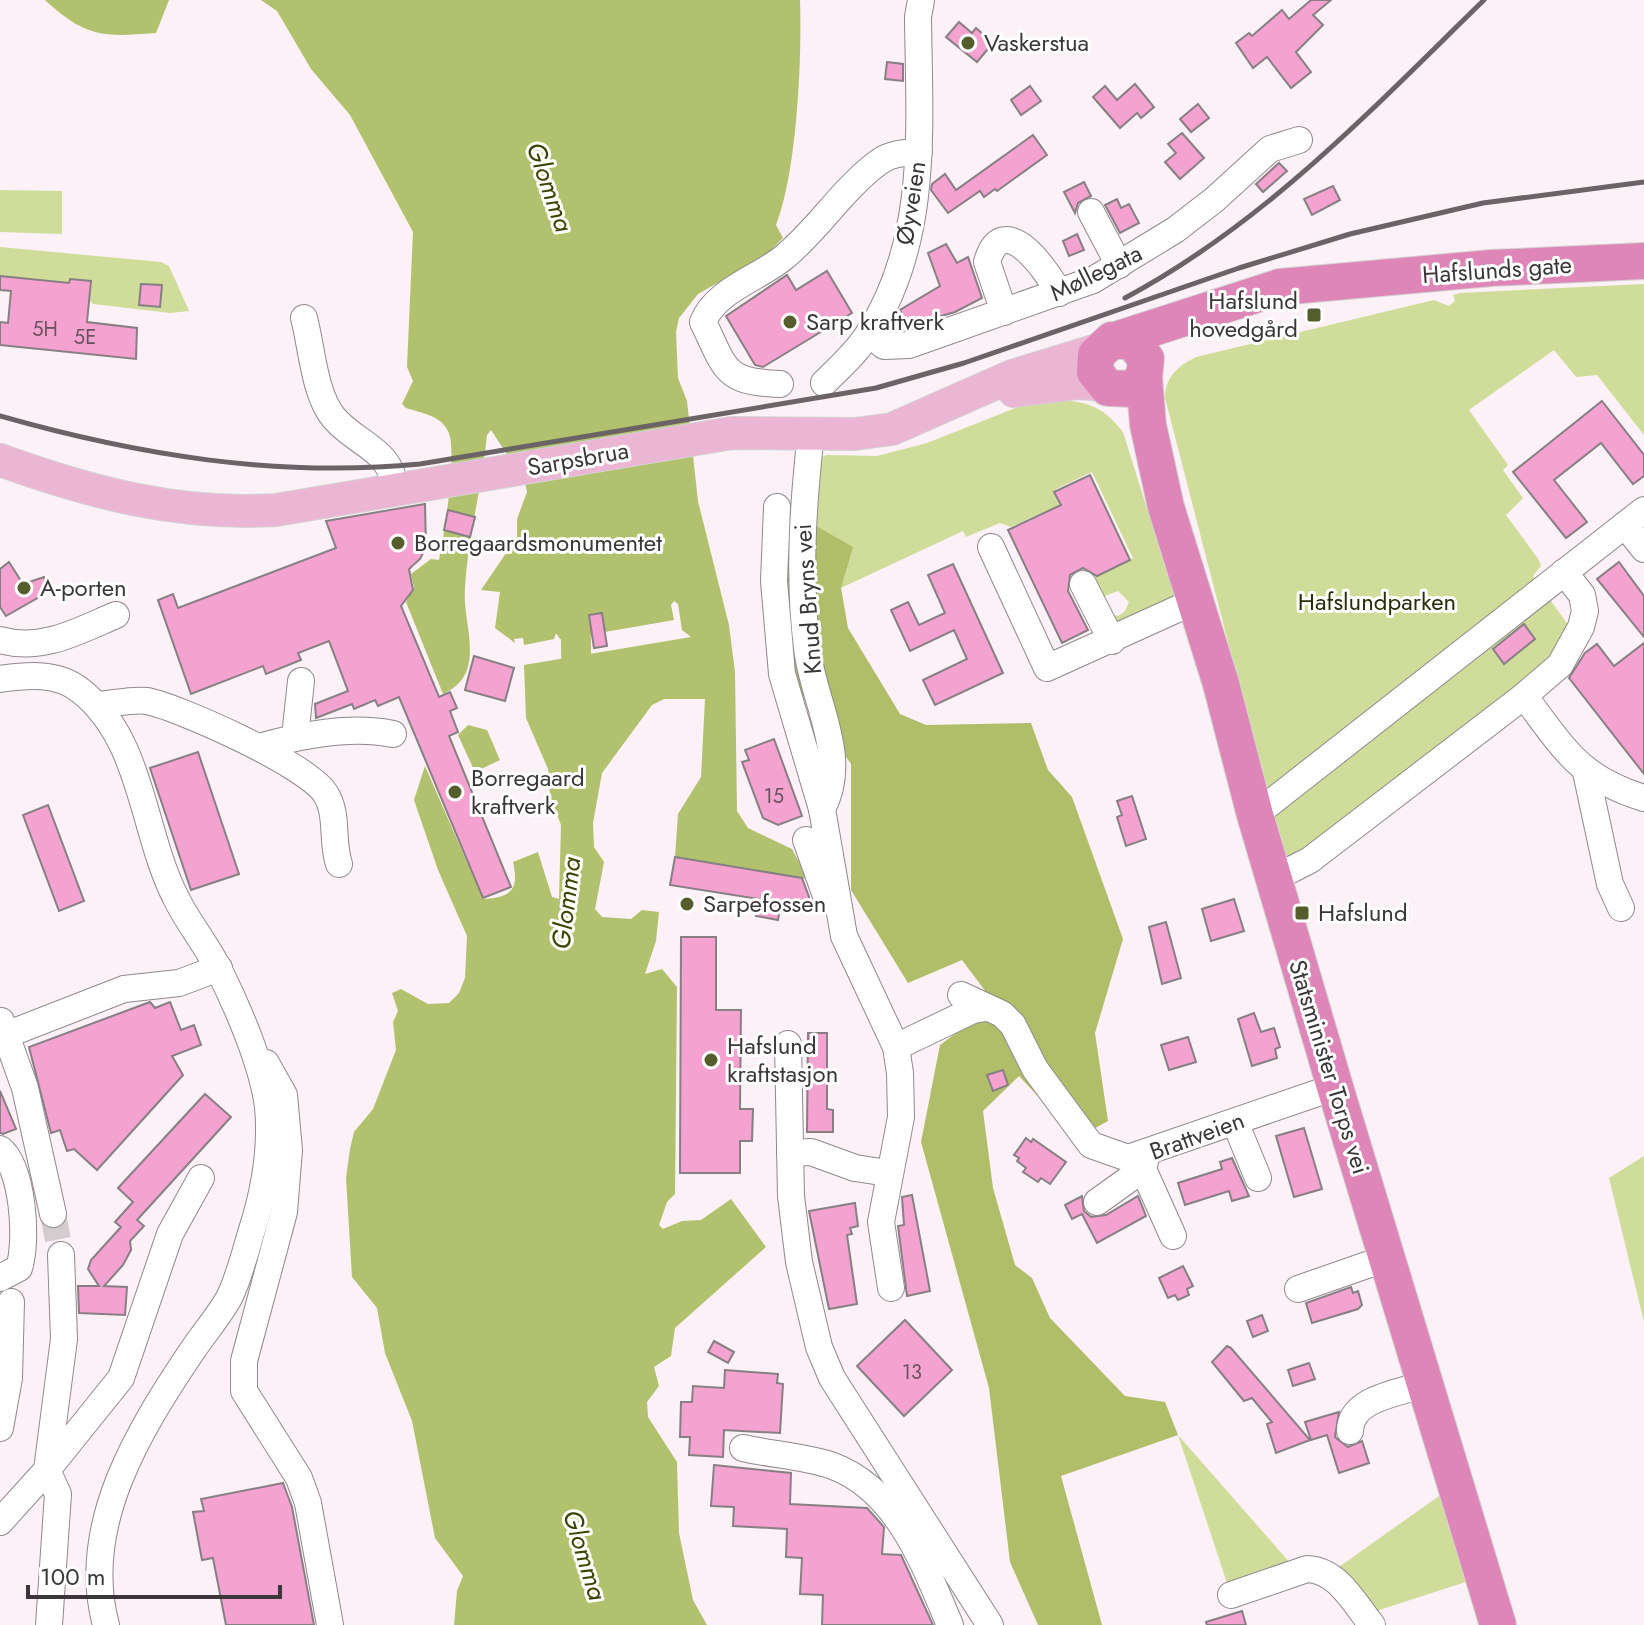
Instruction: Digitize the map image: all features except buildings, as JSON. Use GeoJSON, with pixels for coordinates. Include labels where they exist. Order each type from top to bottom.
{"type":"FeatureCollection","features":[{"type":"Feature","properties":{"kind":"highway","name":"Hafslunds gate"},"geometry":{"type":"LineString","coordinates":[[1110,344],[1280,287],[1491,268],[1644,261]]}},
{"type":"Feature","properties":{"kind":"highway","name":"Hafslunds gate"},"geometry":{"type":"LineString","coordinates":[[1145,372],[1185,335],[1350,282]]}},
{"type":"Feature","properties":{"kind":"highway"},"geometry":{"type":"LineString","coordinates":[[1110,344],[1139,347],[1145,372],[1132,389],[1105,386],[1095,372],[1110,344]]}},
{"type":"Feature","properties":{"kind":"highway","name":"Statsminister Torps vei"},"geometry":{"type":"LineString","coordinates":[[1145,372],[1148,425],[1166,507],[1273,879],[1498,1625]]}},
{"type":"Feature","properties":{"kind":"highway","name":"Statsminister Torps vei"},"geometry":{"type":"LineString","coordinates":[[1105,386],[1166,507]]}},
{"type":"Feature","properties":{"kind":"main road"},"geometry":{"type":"LineString","coordinates":[[971,396],[1035,367],[1110,344]]}},
{"type":"Feature","properties":{"kind":"main road"},"geometry":{"type":"LineString","coordinates":[[971,396],[1078,383],[1105,386]]}},
{"type":"Feature","properties":{"kind":"main road","name":"Sarpsbrua"},"geometry":{"type":"LineString","coordinates":[[0,460],[104,495],[177,508],[245,511],[350,499],[732,433],[855,434],[892,429],[971,396]]}},
{"type":"Feature","properties":{"kind":"street","name":"Øyveien"},"geometry":{"type":"LineString","coordinates":[[824,383],[869,333],[891,290],[908,238],[922,121],[918,17],[921,0]]}},
{"type":"Feature","properties":{"kind":"street","name":"Møllegata"},"geometry":{"type":"LineString","coordinates":[[869,333],[884,346],[894,347],[1059,293],[1119,265],[1214,200],[1270,149],[1299,140]]}},
{"type":"Feature","properties":{"kind":"street"},"geometry":{"type":"LineString","coordinates":[[780,384],[747,382],[727,371],[703,322],[710,305],[781,260],[813,232],[877,163],[891,154],[919,152]]}},
{"type":"Feature","properties":{"kind":"street"},"geometry":{"type":"LineString","coordinates":[[1091,212],[1119,265]]}},
{"type":"Feature","properties":{"kind":"street"},"geometry":{"type":"LineString","coordinates":[[1004,312],[987,262],[993,248],[1001,243],[1011,242],[1034,253],[1059,293]]}},
{"type":"Feature","properties":{"kind":"street"},"geometry":{"type":"LineString","coordinates":[[304,318],[326,405],[346,429],[387,460],[410,488]]}},
{"type":"Feature","properties":{"kind":"street","name":"Knud Bryns vei"},"geometry":{"type":"LineString","coordinates":[[811,433],[802,517],[802,582],[807,649],[832,749],[831,793],[822,809]]}},
{"type":"Feature","properties":{"kind":"street"},"geometry":{"type":"LineString","coordinates":[[777,507],[774,581],[782,674],[822,809],[851,953],[896,1047],[901,1117],[881,1222],[891,1288]]}},
{"type":"Feature","properties":{"kind":"street"},"geometry":{"type":"LineString","coordinates":[[1255,815],[1634,517],[1644,549]]}},
{"type":"Feature","properties":{"kind":"street"},"geometry":{"type":"LineString","coordinates":[[991,547],[1047,668],[1195,601]]}},
{"type":"Feature","properties":{"kind":"street"},"geometry":{"type":"LineString","coordinates":[[1273,879],[1310,860],[1560,665],[1581,627],[1585,611],[1582,595],[1564,572]]}},
{"type":"Feature","properties":{"kind":"street"},"geometry":{"type":"LineString","coordinates":[[1083,584],[1112,641]]}},
{"type":"Feature","properties":{"kind":"street"},"geometry":{"type":"LineString","coordinates":[[0,640],[14,644],[55,641],[116,615]]}},
{"type":"Feature","properties":{"kind":"street"},"geometry":{"type":"LineString","coordinates":[[0,679],[27,675],[56,678],[78,688],[98,705],[121,742],[174,895],[219,968],[249,1042],[268,1105],[265,1176],[230,1295],[189,1354],[131,1454],[105,1515],[99,1558],[106,1625]]}},
{"type":"Feature","properties":{"kind":"street"},"geometry":{"type":"LineString","coordinates":[[295,737],[301,681]]}},
{"type":"Feature","properties":{"kind":"street"},"geometry":{"type":"LineString","coordinates":[[1524,696],[1586,772],[1618,790],[1644,798]]}},
{"type":"Feature","properties":{"kind":"street"},"geometry":{"type":"LineString","coordinates":[[98,705],[144,701],[187,714],[259,747],[323,790],[333,810],[333,841],[339,864]]}},
{"type":"Feature","properties":{"kind":"street"},"geometry":{"type":"LineString","coordinates":[[259,747],[295,737],[363,730],[393,734]]}},
{"type":"Feature","properties":{"kind":"street"},"geometry":{"type":"LineString","coordinates":[[1586,772],[1610,884],[1621,908]]}},
{"type":"Feature","properties":{"kind":"street"},"geometry":{"type":"LineString","coordinates":[[806,840],[831,905],[838,899]]}},
{"type":"Feature","properties":{"kind":"street"},"geometry":{"type":"LineString","coordinates":[[53,1214],[25,1088],[3,1027],[124,989],[179,983],[219,968]]}},
{"type":"Feature","properties":{"kind":"street","name":"Brattveien"},"geometry":{"type":"LineString","coordinates":[[961,995],[1002,1014],[1013,1025],[1035,1069],[1091,1145],[1128,1158],[1145,1162],[1235,1122],[1335,1087]]}},
{"type":"Feature","properties":{"kind":"street"},"geometry":{"type":"LineString","coordinates":[[896,1047],[973,1010],[986,1008]]}},
{"type":"Feature","properties":{"kind":"street"},"geometry":{"type":"LineString","coordinates":[[249,1042],[272,1070],[284,1095],[289,1150],[284,1212],[244,1361],[244,1391],[299,1478],[308,1503],[330,1625]]}},
{"type":"Feature","properties":{"kind":"street"},"geometry":{"type":"LineString","coordinates":[[788,1044],[790,1153],[799,1262],[824,1362],[985,1618]]}},
{"type":"Feature","properties":{"kind":"street"},"geometry":{"type":"LineString","coordinates":[[1235,1122],[1258,1178]]}},
{"type":"Feature","properties":{"kind":"street"},"geometry":{"type":"LineString","coordinates":[[0,1149],[6,1154],[17,1185],[23,1242],[19,1268],[5,1290],[9,1378],[0,1428]]}},
{"type":"Feature","properties":{"kind":"street"},"geometry":{"type":"LineString","coordinates":[[790,1153],[811,1152],[855,1168],[888,1173]]}},
{"type":"Feature","properties":{"kind":"street"},"geometry":{"type":"LineString","coordinates":[[1097,1202],[1145,1162],[1173,1236]]}},
{"type":"Feature","properties":{"kind":"street"},"geometry":{"type":"LineString","coordinates":[[0,1522],[47,1470],[121,1378],[164,1249],[185,1203],[201,1178]]}},
{"type":"Feature","properties":{"kind":"street"},"geometry":{"type":"LineString","coordinates":[[49,1625],[58,1494],[47,1470],[64,1339],[61,1255]]}},
{"type":"Feature","properties":{"kind":"street"},"geometry":{"type":"LineString","coordinates":[[1298,1289],[1387,1258]]}},
{"type":"Feature","properties":{"kind":"street"},"geometry":{"type":"LineString","coordinates":[[1350,1431],[1352,1420],[1362,1406],[1425,1384]]}},
{"type":"Feature","properties":{"kind":"street"},"geometry":{"type":"LineString","coordinates":[[743,1448],[823,1463],[867,1484],[885,1503],[923,1559],[950,1625]]}},
{"type":"Feature","properties":{"kind":"street"},"geometry":{"type":"LineString","coordinates":[[1231,1595],[1307,1569],[1319,1569],[1340,1585],[1372,1625]]}},
{"type":"Feature","properties":{"kind":"green space"},"geometry":{"type":"Polygon","coordinates":[[[0,190],[62,191],[62,234],[0,232],[0,190]]]}},
{"type":"Feature","properties":{"kind":"green space"},"geometry":{"type":"Polygon","coordinates":[[[0,247],[161,262],[169,266],[189,311],[170,313],[93,304],[89,300],[91,281],[70,279],[69,283],[0,276],[0,247]]]}},
{"type":"Feature","properties":{"kind":"green space","name":"Hafslundparken"},"geometry":{"type":"Polygon","coordinates":[[[1644,284],[1644,435],[1597,375],[1576,377],[1554,350],[1469,410],[1508,465],[1503,470],[1523,498],[1506,515],[1539,560],[1541,566],[1533,576],[1569,626],[1555,662],[1294,859],[1283,855],[1165,398],[1170,378],[1178,368],[1196,357],[1434,300],[1449,306],[1455,301],[1453,295],[1460,293],[1644,284]]]}},
{"type":"Feature","properties":{"kind":"green space"},"geometry":{"type":"Polygon","coordinates":[[[1063,400],[1097,408],[1123,432],[1176,601],[1114,629],[1111,614],[1118,616],[1125,611],[1129,602],[1118,591],[1102,597],[1094,578],[1133,558],[1092,472],[1056,489],[1071,520],[1049,530],[1041,513],[1011,527],[1000,523],[966,537],[963,531],[841,588],[852,547],[809,522],[815,461],[826,455],[877,456],[927,443],[1023,405],[1063,400]]]}},
{"type":"Feature","properties":{"kind":"green space"},"geometry":{"type":"Polygon","coordinates":[[[1644,1156],[1644,1322],[1609,1178],[1644,1156]]]}},
{"type":"Feature","properties":{"kind":"green space"},"geometry":{"type":"Polygon","coordinates":[[[1178,1435],[1298,1572],[1231,1595],[1178,1435]]]}},
{"type":"Feature","properties":{"kind":"green space"},"geometry":{"type":"Polygon","coordinates":[[[1456,1484],[1484,1576],[1364,1615],[1329,1574],[1456,1484]]]}},
{"type":"Feature","properties":{"kind":"shaded area"},"geometry":{"type":"Polygon","coordinates":[[[785,508],[853,547],[841,588],[848,628],[900,714],[926,725],[1031,723],[1048,770],[1072,797],[1123,939],[1095,1033],[1108,1121],[1077,1138],[1019,1076],[983,1111],[993,1188],[1015,1265],[1032,1278],[1050,1318],[1125,1396],[1165,1402],[1178,1435],[1061,1476],[1102,1625],[1038,1625],[1010,1562],[989,1388],[921,1142],[940,1045],[995,1004],[962,960],[908,983],[851,890],[851,764],[795,684],[784,622],[785,508]]]}},
{"type":"Feature","properties":{"kind":"water"},"geometry":{"type":"Polygon","coordinates":[[[45,0],[169,0],[156,33],[122,35],[84,28],[45,0]]]}},
{"type":"Feature","properties":{"kind":"water"},"geometry":{"type":"Polygon","coordinates":[[[261,0],[800,0],[799,83],[793,146],[789,176],[776,225],[783,238],[765,256],[698,294],[679,318],[676,332],[678,378],[687,401],[698,501],[729,625],[735,672],[737,811],[748,828],[792,849],[808,879],[675,857],[678,814],[701,777],[705,699],[664,699],[652,705],[602,773],[593,823],[594,847],[604,862],[595,909],[602,917],[631,919],[642,910],[659,912],[656,941],[645,974],[662,969],[677,987],[675,1194],[667,1202],[659,1225],[663,1229],[682,1221],[701,1220],[731,1199],[766,1247],[675,1328],[671,1356],[654,1367],[659,1386],[647,1402],[648,1417],[677,1462],[679,1533],[693,1600],[707,1625],[454,1625],[457,1591],[463,1576],[435,1538],[412,1421],[385,1353],[377,1308],[352,1277],[346,1178],[350,1149],[354,1132],[373,1109],[396,1050],[393,1022],[398,1011],[392,993],[401,989],[428,1004],[449,1003],[459,993],[465,978],[467,936],[438,870],[414,800],[425,766],[483,899],[507,894],[514,885],[513,862],[538,852],[552,897],[559,899],[561,825],[550,796],[548,769],[526,718],[524,665],[691,637],[682,630],[678,604],[674,601],[671,605],[674,620],[605,632],[602,614],[589,615],[592,634],[560,639],[556,633],[554,639],[524,645],[523,638],[514,639],[515,643],[495,628],[500,592],[481,590],[517,537],[517,519],[527,492],[525,482],[491,430],[487,435],[467,569],[465,597],[469,662],[460,682],[443,694],[406,602],[414,587],[411,574],[431,559],[439,560],[452,456],[451,441],[445,426],[435,418],[402,404],[413,381],[407,367],[413,232],[350,115],[311,69],[277,11],[261,0]]]}},
{"type":"Feature","properties":{"kind":"water"},"geometry":{"type":"Polygon","coordinates":[[[468,725],[487,730],[500,760],[475,772],[458,735],[468,725]]]}},
{"type":"Feature","properties":{"kind":"waterway","name":"Glomma"},"geometry":{"type":"LineString","coordinates":[[575,597],[577,696]]}},
{"type":"Feature","properties":{"kind":"tunnel"},"geometry":{"type":"LineString","coordinates":[[53,1214],[61,1255]]}},
{"type":"Feature","properties":{"kind":"railway"},"geometry":{"type":"LineString","coordinates":[[1125,298],[1176,268],[1270,200],[1358,123],[1484,0]]}},
{"type":"Feature","properties":{"kind":"railway"},"geometry":{"type":"LineString","coordinates":[[0,416],[103,442],[208,460],[313,468],[420,464],[876,388],[964,363],[1239,268],[1350,234],[1483,203],[1644,182]]}},
{"type":"Feature","properties":{"kind":"place","name":"Vaskerstua"},"geometry":{"type":"Point","coordinates":[968,43]}},
{"type":"Feature","properties":{"kind":"place","name":"Hafslund hovedgård"},"geometry":{"type":"Point","coordinates":[1314,315]}},
{"type":"Feature","properties":{"kind":"place","name":"Sarp kraftverk"},"geometry":{"type":"Point","coordinates":[790,322]}},
{"type":"Feature","properties":{"kind":"place","name":"Borregaardsmonumentet"},"geometry":{"type":"Point","coordinates":[398,543]}},
{"type":"Feature","properties":{"kind":"place","name":"A-porten"},"geometry":{"type":"Point","coordinates":[24,588]}},
{"type":"Feature","properties":{"kind":"place","name":"Borregaard kraftverk"},"geometry":{"type":"Point","coordinates":[455,792]}},
{"type":"Feature","properties":{"kind":"place","name":"Sarpefossen"},"geometry":{"type":"Point","coordinates":[687,904]}},
{"type":"Feature","properties":{"kind":"place","name":"Hafslund"},"geometry":{"type":"Point","coordinates":[1302,913]}},
{"type":"Feature","properties":{"kind":"place","name":"Hafslund kraftstasjon"},"geometry":{"type":"Point","coordinates":[711,1060]}}]}
